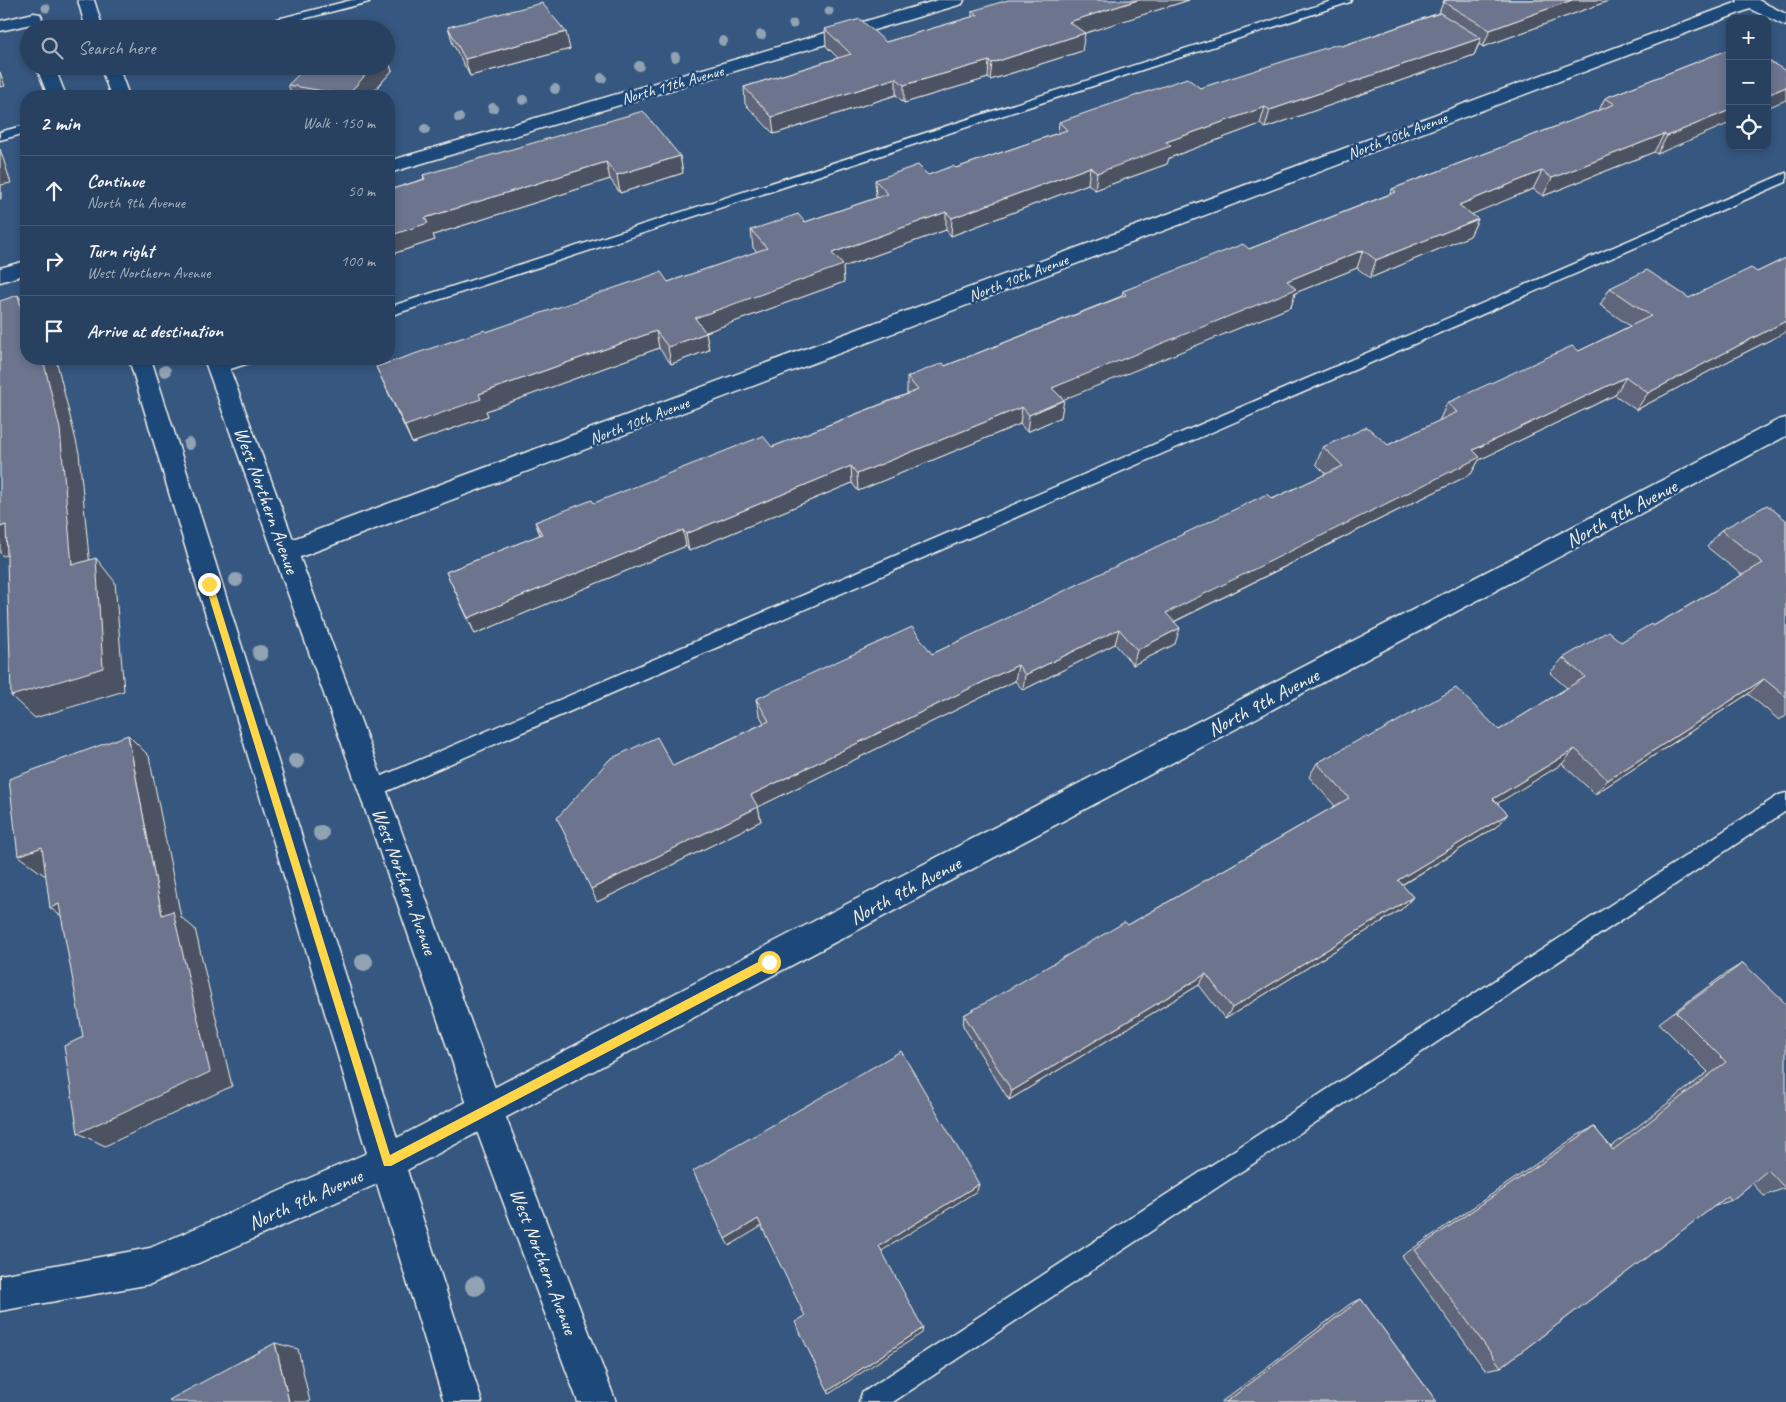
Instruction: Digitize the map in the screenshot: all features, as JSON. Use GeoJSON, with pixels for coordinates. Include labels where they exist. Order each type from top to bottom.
{"type":"FeatureCollection","features":[{"type":"Feature","properties":{"kind":"street"},"geometry":{"type":"LineString","coordinates":[[28,0],[33,20]]}},
{"type":"Feature","properties":{"kind":"street"},"geometry":{"type":"LineString","coordinates":[[86,0],[93,20]]}},
{"type":"Feature","properties":{"kind":"street","name":"North 11th Avenue"},"geometry":{"type":"LineString","coordinates":[[503,116],[904,0]]}},
{"type":"Feature","properties":{"kind":"street","name":"North 11th Avenue"},"geometry":{"type":"LineString","coordinates":[[395,165],[956,0]]}},
{"type":"Feature","properties":{"kind":"street"},"geometry":{"type":"LineString","coordinates":[[1748,1],[1786,21]]}},
{"type":"Feature","properties":{"kind":"street","name":"North 10th Avenue"},"geometry":{"type":"LineString","coordinates":[[286,552],[1748,1]]}},
{"type":"Feature","properties":{"kind":"street"},"geometry":{"type":"LineString","coordinates":[[0,26],[20,25]]}},
{"type":"Feature","properties":{"kind":"street"},"geometry":{"type":"LineString","coordinates":[[49,75],[55,90]]}},
{"type":"Feature","properties":{"kind":"street"},"geometry":{"type":"LineString","coordinates":[[112,75],[118,90]]}},
{"type":"Feature","properties":{"kind":"street"},"geometry":{"type":"LineString","coordinates":[[0,275],[20,269]]}},
{"type":"Feature","properties":{"kind":"street"},"geometry":{"type":"LineString","coordinates":[[142,365],[387,1162],[463,1402]]}},
{"type":"Feature","properties":{"kind":"street","name":"West Northern Avenue"},"geometry":{"type":"LineString","coordinates":[[218,365],[486,1110],[598,1402]]}},
{"type":"Feature","properties":{"kind":"street","name":"North 9th Avenue"},"geometry":{"type":"LineString","coordinates":[[0,1293],[151,1266],[387,1162],[1786,426]]}},
{"type":"Feature","properties":{"kind":"lane"},"geometry":{"type":"LineString","coordinates":[[286,20],[365,0]]}},
{"type":"Feature","properties":{"kind":"lane"},"geometry":{"type":"LineString","coordinates":[[395,310],[1346,0]]}},
{"type":"Feature","properties":{"kind":"lane"},"geometry":{"type":"LineString","coordinates":[[0,136],[20,131]]}},
{"type":"Feature","properties":{"kind":"lane"},"geometry":{"type":"LineString","coordinates":[[372,789],[1786,177]]}},
{"type":"Feature","properties":{"kind":"lane"},"geometry":{"type":"LineString","coordinates":[[871,1402],[1786,801]]}},
{"type":"Feature","properties":{"kind":"building"},"geometry":{"type":"Polygon","coordinates":[[[1008,0],[1138,0],[1069,22],[1085,33],[992,63],[989,61],[904,85],[896,78],[772,117],[744,87],[851,54],[825,29],[860,19],[886,42],[978,15],[972,11],[1008,0]]]}},
{"type":"Feature","properties":{"kind":"building"},"geometry":{"type":"Polygon","coordinates":[[[1448,0],[1572,0],[1490,30],[1443,2],[1448,0]]]}},
{"type":"Feature","properties":{"kind":"building"},"geometry":{"type":"Polygon","coordinates":[[[542,3],[566,32],[465,59],[448,27],[542,3]]]}},
{"type":"Feature","properties":{"kind":"building"},"geometry":{"type":"Polygon","coordinates":[[[1440,13],[1481,38],[1270,110],[1265,107],[1166,142],[1171,146],[1097,173],[1090,167],[952,218],[946,212],[832,253],[843,265],[695,318],[706,333],[668,347],[656,331],[479,394],[481,399],[405,426],[376,367],[395,365],[395,361],[485,330],[486,332],[661,272],[668,282],[767,248],[751,230],[798,214],[805,222],[888,194],[875,180],[918,165],[928,175],[953,166],[956,168],[1067,130],[1059,122],[1187,78],[1200,88],[1338,44],[1342,46],[1440,13]]]}},
{"type":"Feature","properties":{"kind":"building"},"geometry":{"type":"Polygon","coordinates":[[[1726,51],[1726,112],[1667,136],[1664,134],[1552,178],[1542,171],[1459,205],[1478,219],[1376,260],[1363,250],[1287,281],[1296,289],[1052,388],[1064,400],[1029,415],[1022,407],[857,474],[851,466],[686,534],[683,530],[468,618],[446,572],[542,534],[535,522],[592,500],[594,503],[763,436],[772,447],[918,390],[907,377],[943,363],[945,366],[1126,295],[1123,291],[1243,244],[1249,249],[1396,192],[1392,189],[1615,104],[1605,98],[1726,51]]]}},
{"type":"Feature","properties":{"kind":"building"},"geometry":{"type":"Polygon","coordinates":[[[1771,62],[1786,71],[1786,87],[1771,93],[1771,62]]]}},
{"type":"Feature","properties":{"kind":"building"},"geometry":{"type":"Polygon","coordinates":[[[298,75],[366,75],[352,90],[318,90],[288,85],[298,75]]]}},
{"type":"Feature","properties":{"kind":"building"},"geometry":{"type":"Polygon","coordinates":[[[643,111],[680,156],[617,175],[606,162],[425,218],[428,223],[395,234],[395,188],[425,179],[423,175],[643,111]]]}},
{"type":"Feature","properties":{"kind":"building"},"geometry":{"type":"Polygon","coordinates":[[[1786,258],[1786,321],[1648,393],[1626,377],[1473,450],[1480,457],[1166,613],[1180,628],[1137,650],[1119,629],[1025,675],[1018,665],[751,795],[758,807],[591,889],[557,818],[610,759],[657,737],[673,766],[769,721],[756,699],[912,627],[932,654],[1267,494],[1272,499],[1343,466],[1323,447],[1367,427],[1388,445],[1457,412],[1447,403],[1572,346],[1579,351],[1651,316],[1610,288],[1647,270],[1689,298],[1751,268],[1757,272],[1786,258]]]}},
{"type":"Feature","properties":{"kind":"building"},"geometry":{"type":"Polygon","coordinates":[[[18,295],[20,303],[20,365],[44,365],[60,429],[72,565],[96,558],[103,668],[11,696],[6,525],[0,527],[0,301],[18,295]]]}},
{"type":"Feature","properties":{"kind":"building"},"geometry":{"type":"Polygon","coordinates":[[[1767,505],[1786,520],[1786,697],[1764,679],[1608,780],[1575,749],[1493,799],[1508,814],[1398,880],[1413,897],[1232,1008],[1206,974],[1012,1091],[964,1015],[1125,922],[1128,925],[1349,798],[1317,763],[1366,736],[1368,738],[1456,688],[1499,730],[1585,677],[1563,658],[1608,631],[1621,642],[1651,624],[1653,626],[1763,563],[1721,530],[1767,505]]]}},
{"type":"Feature","properties":{"kind":"building"},"geometry":{"type":"Polygon","coordinates":[[[128,735],[162,915],[173,911],[210,1072],[78,1133],[64,1046],[83,1037],[59,904],[50,908],[42,847],[18,856],[9,779],[128,735]]]}},
{"type":"Feature","properties":{"kind":"building"},"geometry":{"type":"Polygon","coordinates":[[[1743,963],[1786,1004],[1786,1187],[1768,1170],[1732,1200],[1728,1196],[1501,1367],[1415,1250],[1594,1127],[1613,1150],[1726,1062],[1676,1012],[1743,963]]]}},
{"type":"Feature","properties":{"kind":"building"},"geometry":{"type":"Polygon","coordinates":[[[901,1051],[979,1184],[879,1246],[923,1328],[828,1391],[795,1322],[805,1316],[758,1219],[725,1239],[693,1171],[901,1051]]]}},
{"type":"Feature","properties":{"kind":"building"},"geometry":{"type":"Polygon","coordinates":[[[1361,1299],[1437,1402],[1226,1402],[1361,1299]]]}},
{"type":"Feature","properties":{"kind":"building"},"geometry":{"type":"Polygon","coordinates":[[[275,1343],[289,1402],[170,1402],[169,1400],[275,1343]]]}},
{"type":"Feature","properties":{"kind":"route"},"geometry":{"type":"LineString","coordinates":[[209,584],[387,1162],[769,962]]}}]}
